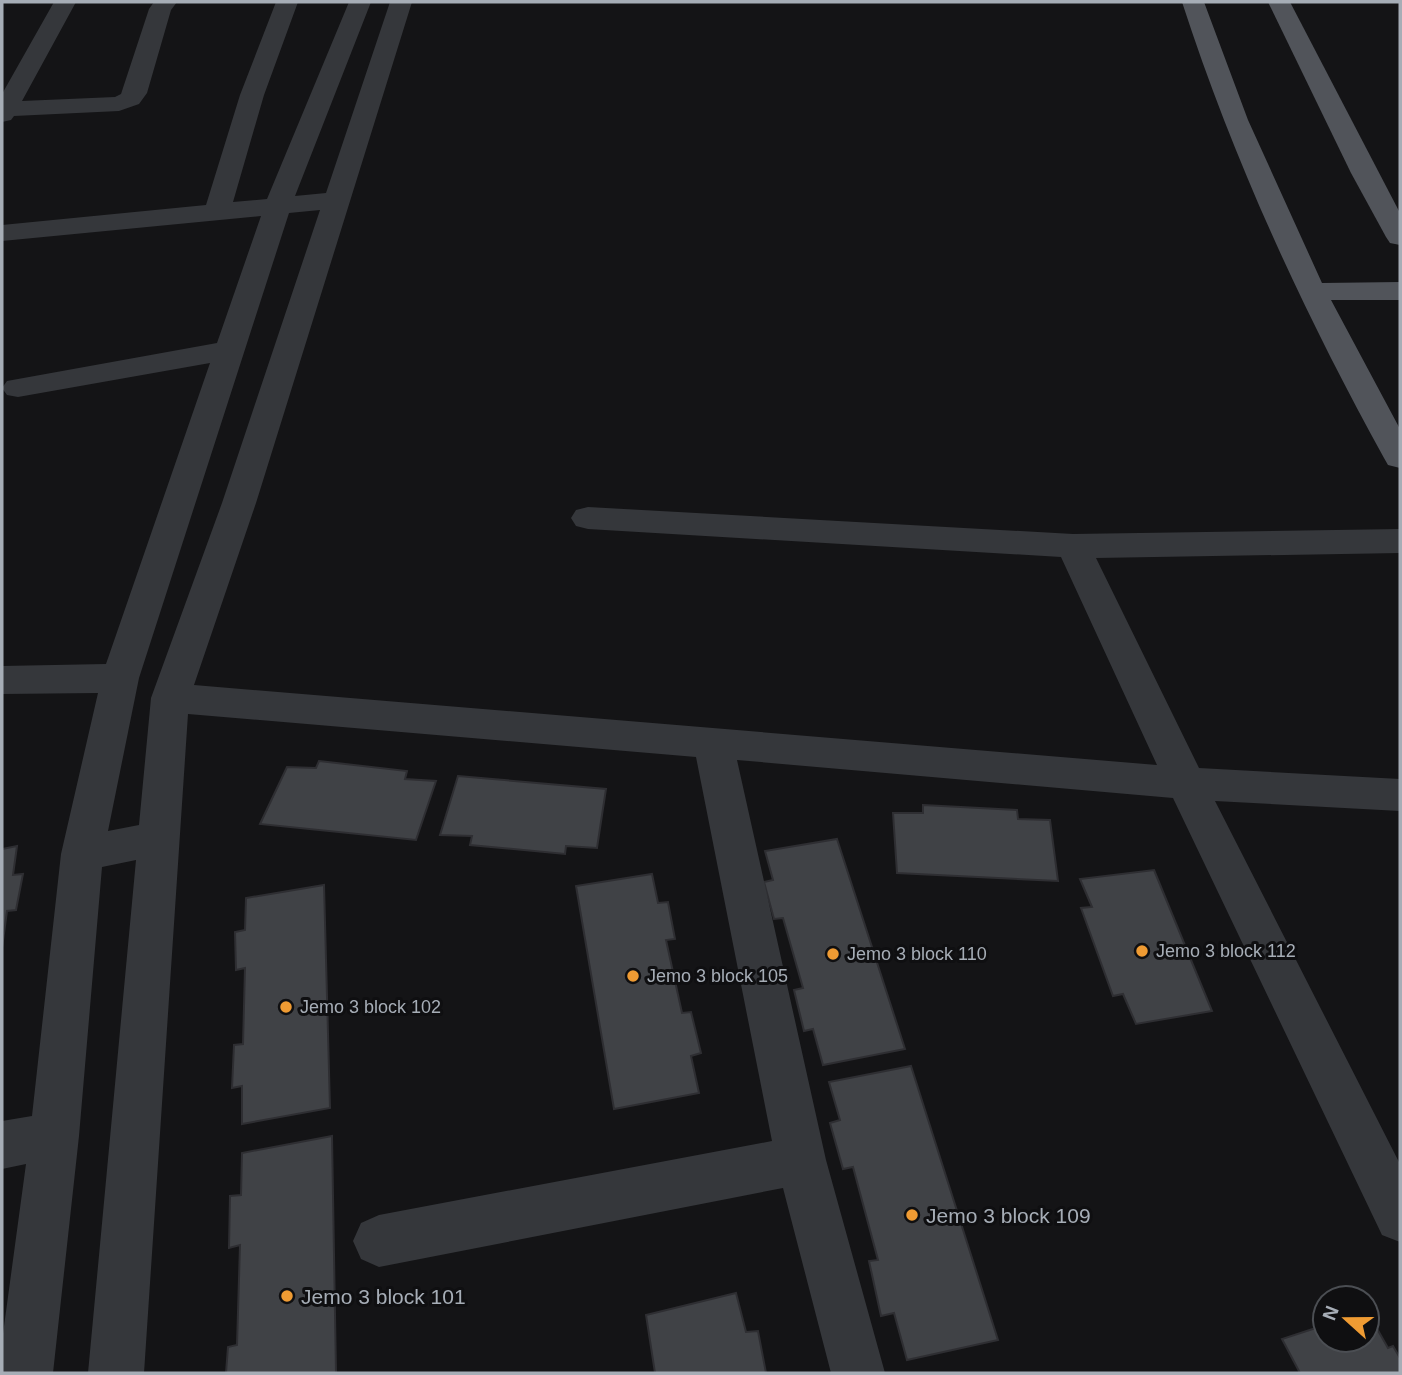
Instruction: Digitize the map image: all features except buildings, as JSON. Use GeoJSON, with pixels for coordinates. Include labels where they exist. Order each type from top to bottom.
{"type":"FeatureCollection","features":[{"type":"Feature","properties":{"kind":"main road"},"geometry":{"type":"LineString","coordinates":[[1193,2],[1208,50],[1270,205],[1311,292],[1400,457]]}},
{"type":"Feature","properties":{"kind":"main road"},"geometry":{"type":"LineString","coordinates":[[1279,2],[1364,173],[1400,237]]}},
{"type":"Feature","properties":{"kind":"main road"},"geometry":{"type":"LineString","coordinates":[[1311,292],[1400,291]]}},
{"type":"Feature","properties":{"kind":"street"},"geometry":{"type":"LineString","coordinates":[[3,111],[65,2]]}},
{"type":"Feature","properties":{"kind":"street"},"geometry":{"type":"LineString","coordinates":[[3,111],[119,104],[130,99],[135,93],[160,9],[166,2]]}},
{"type":"Feature","properties":{"kind":"street"},"geometry":{"type":"LineString","coordinates":[[217,212],[252,95],[287,2]]}},
{"type":"Feature","properties":{"kind":"street"},"geometry":{"type":"LineString","coordinates":[[25,1373],[54,1136],[82,854],[120,678],[278,206],[360,2]]}},
{"type":"Feature","properties":{"kind":"street"},"geometry":{"type":"LineString","coordinates":[[116,1373],[170,698],[239,503],[401,2]]}},
{"type":"Feature","properties":{"kind":"street"},"geometry":{"type":"LineString","coordinates":[[2,233],[339,200]]}},
{"type":"Feature","properties":{"kind":"street"},"geometry":{"type":"LineString","coordinates":[[18,388],[230,350]]}},
{"type":"Feature","properties":{"kind":"street"},"geometry":{"type":"LineString","coordinates":[[588,517],[1073,546],[1400,541]]}},
{"type":"Feature","properties":{"kind":"street"},"geometry":{"type":"LineString","coordinates":[[1073,546],[1186,783],[1400,1217]]}},
{"type":"Feature","properties":{"kind":"street"},"geometry":{"type":"LineString","coordinates":[[2,680],[120,678]]}},
{"type":"Feature","properties":{"kind":"street"},"geometry":{"type":"LineString","coordinates":[[170,698],[1186,783],[1400,795]]}},
{"type":"Feature","properties":{"kind":"street"},"geometry":{"type":"LineString","coordinates":[[713,743],[801,1160],[858,1373]]}},
{"type":"Feature","properties":{"kind":"street"},"geometry":{"type":"LineString","coordinates":[[82,854],[158,838]]}},
{"type":"Feature","properties":{"kind":"street"},"geometry":{"type":"LineString","coordinates":[[2,1146],[54,1136]]}},
{"type":"Feature","properties":{"kind":"street"},"geometry":{"type":"LineString","coordinates":[[379,1241],[801,1160]]}},
{"type":"Feature","properties":{"kind":"place","name":"Jemo 3 block 112"},"geometry":{"type":"Point","coordinates":[1142,951]}},
{"type":"Feature","properties":{"kind":"place","name":"Jemo 3 block 110"},"geometry":{"type":"Point","coordinates":[833,954]}},
{"type":"Feature","properties":{"kind":"place","name":"Jemo 3 block 105"},"geometry":{"type":"Point","coordinates":[633,976]}},
{"type":"Feature","properties":{"kind":"place","name":"Jemo 3 block 102"},"geometry":{"type":"Point","coordinates":[286,1007]}},
{"type":"Feature","properties":{"kind":"place","name":"Jemo 3 block 109"},"geometry":{"type":"Point","coordinates":[912,1215]}},
{"type":"Feature","properties":{"kind":"place","name":"Jemo 3 block 101"},"geometry":{"type":"Point","coordinates":[287,1296]}}]}
